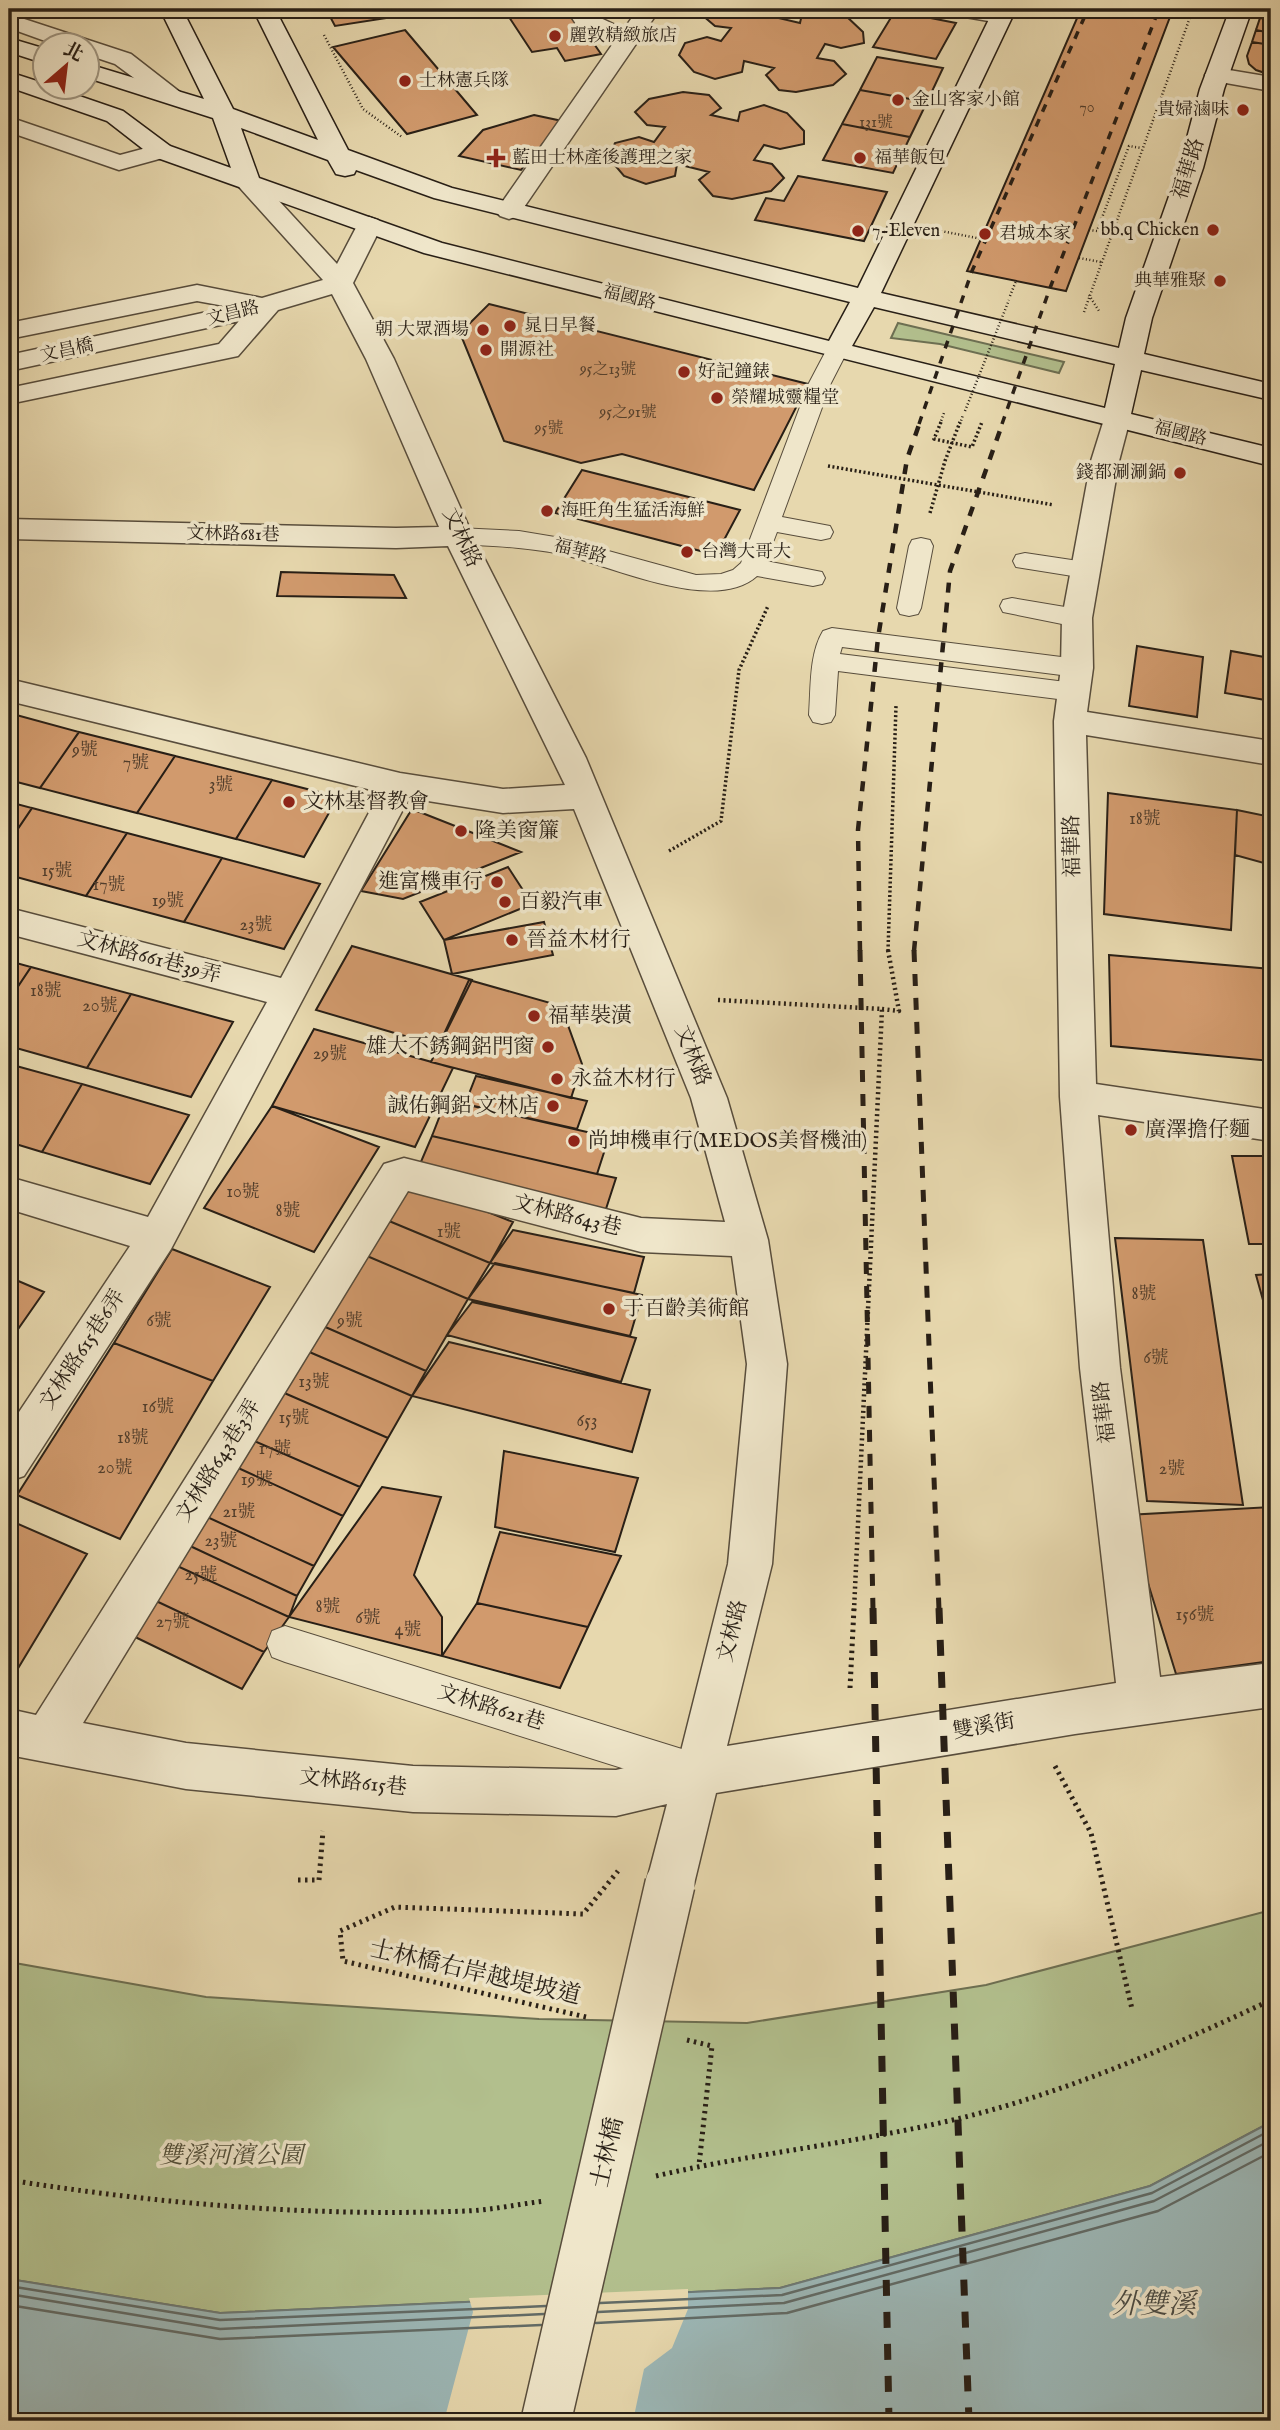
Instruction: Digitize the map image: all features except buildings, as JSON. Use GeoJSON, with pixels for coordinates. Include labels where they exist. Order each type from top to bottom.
{"type":"FeatureCollection","features":[{"type":"Feature","properties":{"kind":"street","name":"文林路"},"geometry":{"type":"LineString","coordinates":[[171,9],[223,114],[249,183],[340,284],[380,359],[458,536],[570,758],[709,1098],[749,1240],[767,1364],[750,1563],[670,1884]]}},
{"type":"Feature","properties":{"kind":"street"},"geometry":{"type":"LineString","coordinates":[[264,9],[340,157],[369,225],[340,284]]}},
{"type":"Feature","properties":{"kind":"street"},"geometry":{"type":"LineString","coordinates":[[577,9],[584,19],[626,39]]}},
{"type":"Feature","properties":{"kind":"street"},"geometry":{"type":"LineString","coordinates":[[509,211],[649,9]]}},
{"type":"Feature","properties":{"kind":"street"},"geometry":{"type":"LineString","coordinates":[[837,350],[885,262],[1002,13],[956,9]]}},
{"type":"Feature","properties":{"kind":"street","name":"福華路"},"geometry":{"type":"LineString","coordinates":[[1141,1704],[1100,1368],[1078,1097],[1074,694],[1077,618],[1105,461],[1139,318],[1191,168],[1217,75],[1241,9]]}},
{"type":"Feature","properties":{"kind":"street"},"geometry":{"type":"LineString","coordinates":[[9,21],[42,32]]}},
{"type":"Feature","properties":{"kind":"street"},"geometry":{"type":"LineString","coordinates":[[13,47],[32,53]]}},
{"type":"Feature","properties":{"kind":"street"},"geometry":{"type":"LineString","coordinates":[[102,52],[123,59],[173,96]]}},
{"type":"Feature","properties":{"kind":"street"},"geometry":{"type":"LineString","coordinates":[[102,75],[173,96],[443,193],[509,211],[1271,391]]}},
{"type":"Feature","properties":{"kind":"street"},"geometry":{"type":"LineString","coordinates":[[1217,75],[1271,84]]}},
{"type":"Feature","properties":{"kind":"street","name":"福國路"},"geometry":{"type":"LineString","coordinates":[[9,79],[115,116],[161,150],[433,248],[1271,457]]}},
{"type":"Feature","properties":{"kind":"street"},"geometry":{"type":"LineString","coordinates":[[9,124],[119,163],[161,150]]}},
{"type":"Feature","properties":{"kind":"street","name":"文昌路"},"geometry":{"type":"LineString","coordinates":[[125,339],[267,306],[340,284]]}},
{"type":"Feature","properties":{"kind":"street"},"geometry":{"type":"LineString","coordinates":[[9,331],[197,293],[267,306]]}},
{"type":"Feature","properties":{"kind":"street"},"geometry":{"type":"LineString","coordinates":[[9,396],[228,350],[267,306]]}},
{"type":"Feature","properties":{"kind":"street","name":"文昌橋"},"geometry":{"type":"LineString","coordinates":[[9,363],[125,339]]}},
{"type":"Feature","properties":{"kind":"street","name":"文林路681巷"},"geometry":{"type":"LineString","coordinates":[[9,529],[396,538],[458,536]]}},
{"type":"Feature","properties":{"kind":"street"},"geometry":{"type":"LineString","coordinates":[[9,690],[400,785],[503,801],[586,796]]}},
{"type":"Feature","properties":{"kind":"street"},"geometry":{"type":"LineString","coordinates":[[1074,694],[1271,753]]}},
{"type":"Feature","properties":{"kind":"street"},"geometry":{"type":"LineString","coordinates":[[9,1193],[157,1237],[400,785]]}},
{"type":"Feature","properties":{"kind":"street","name":"文林路661巷39弄"},"geometry":{"type":"LineString","coordinates":[[9,921],[290,994]]}},
{"type":"Feature","properties":{"kind":"street"},"geometry":{"type":"LineString","coordinates":[[1078,1097],[1271,1126]]}},
{"type":"Feature","properties":{"kind":"street","name":"文林路643巷"},"geometry":{"type":"LineString","coordinates":[[392,1182],[397,1175],[404,1174],[641,1235],[749,1240]]}},
{"type":"Feature","properties":{"kind":"street","name":"文林路643巷3弄"},"geometry":{"type":"LineString","coordinates":[[27,1736],[392,1182]]}},
{"type":"Feature","properties":{"kind":"street","name":"文林路615巷6弄"},"geometry":{"type":"LineString","coordinates":[[9,1462],[157,1237]]}},
{"type":"Feature","properties":{"kind":"street","name":"雙溪街"},"geometry":{"type":"LineString","coordinates":[[698,1773],[798,1759],[1075,1711],[1271,1685]]}},
{"type":"Feature","properties":{"kind":"street","name":"文林路615巷"},"geometry":{"type":"LineString","coordinates":[[27,1736],[186,1766],[413,1789],[616,1793],[698,1773]]}},
{"type":"Feature","properties":{"kind":"street","name":"士林橋"},"geometry":{"type":"LineString","coordinates":[[545,2421],[670,1884]]}},
{"type":"Feature","properties":{"kind":"lane"},"geometry":{"type":"LineString","coordinates":[[813,578],[752,567],[820,383],[837,350]]}},
{"type":"Feature","properties":{"kind":"lane"},"geometry":{"type":"LineString","coordinates":[[769,523],[821,532]]}},
{"type":"Feature","properties":{"kind":"lane","name":"福華路"},"geometry":{"type":"LineString","coordinates":[[458,536],[519,539],[561,546],[696,583],[722,582],[742,576],[752,567]]}},
{"type":"Feature","properties":{"kind":"lane"},"geometry":{"type":"LineString","coordinates":[[909,608],[921,546]]}},
{"type":"Feature","properties":{"kind":"lane"},"geometry":{"type":"LineString","coordinates":[[1025,561],[1085,570]]}},
{"type":"Feature","properties":{"kind":"lane"},"geometry":{"type":"LineString","coordinates":[[1012,606],[1077,618]]}},
{"type":"Feature","properties":{"kind":"lane"},"geometry":{"type":"LineString","coordinates":[[822,715],[826,661],[832,637],[1074,694]]}},
{"type":"Feature","properties":{"kind":"lane"},"geometry":{"type":"LineString","coordinates":[[826,661],[1074,694]]}},
{"type":"Feature","properties":{"kind":"lane","name":"文林路621巷"},"geometry":{"type":"LineString","coordinates":[[285,1644],[698,1773]]}},
{"type":"Feature","properties":{"kind":"path"},"geometry":{"type":"LineString","coordinates":[[1084,312],[1193,9]]}},
{"type":"Feature","properties":{"kind":"path"},"geometry":{"type":"LineString","coordinates":[[322,31],[363,109],[409,142]]}},
{"type":"Feature","properties":{"kind":"path"},"geometry":{"type":"LineString","coordinates":[[1089,230],[1097,231],[1129,146],[1141,148]]}},
{"type":"Feature","properties":{"kind":"path"},"geometry":{"type":"LineString","coordinates":[[935,241],[940,231],[982,239]]}},
{"type":"Feature","properties":{"kind":"path"},"geometry":{"type":"LineString","coordinates":[[1079,258],[1101,262]]}},
{"type":"Feature","properties":{"kind":"path"},"geometry":{"type":"LineString","coordinates":[[921,546],[937,484],[1017,281]]}},
{"type":"Feature","properties":{"kind":"path"},"geometry":{"type":"LineString","coordinates":[[1003,291],[1016,294]]}},
{"type":"Feature","properties":{"kind":"path"},"geometry":{"type":"LineString","coordinates":[[944,413],[934,439],[972,447],[982,422]]}},
{"type":"Feature","properties":{"kind":"path"},"geometry":{"type":"LineString","coordinates":[[820,465],[1062,506]]}},
{"type":"Feature","properties":{"kind":"path"},"geometry":{"type":"LineString","coordinates":[[669,851],[721,821],[739,670],[770,600]]}},
{"type":"Feature","properties":{"kind":"path"},"geometry":{"type":"LineString","coordinates":[[718,1000],[899,1011],[888,954],[894,720],[900,671]]}},
{"type":"Feature","properties":{"kind":"path"},"geometry":{"type":"LineString","coordinates":[[850,1688],[882,1009]]}},
{"type":"Feature","properties":{"kind":"path"},"geometry":{"type":"LineString","coordinates":[[1063,1758],[1051,1759],[1091,1833],[1132,2009]]}},
{"type":"Feature","properties":{"kind":"path"},"geometry":{"type":"LineString","coordinates":[[298,1880],[318,1880],[322,1841]]}},
{"type":"Feature","properties":{"kind":"path","name":"士林橋右岸越堤坡道"},"geometry":{"type":"LineString","coordinates":[[583,1914],[395,1907],[340,1931],[343,1961],[594,2019]]}},
{"type":"Feature","properties":{"kind":"path"},"geometry":{"type":"LineString","coordinates":[[673,2037],[712,2046],[699,2165]]}},
{"type":"Feature","properties":{"kind":"green space"},"geometry":{"type":"Polygon","coordinates":[[[898,323],[1064,362],[1059,373],[940,344],[891,338],[898,323]]]}},
{"type":"Feature","properties":{"kind":"green space","name":"雙溪河濱公園"},"geometry":{"type":"Polygon","coordinates":[[[1271,1910],[1271,2122],[1150,2186],[780,2288],[220,2313],[9,2279],[9,1962],[206,1997],[539,2019],[747,2023],[986,1985],[1271,1910]]]}},
{"type":"Feature","properties":{"kind":"water","name":"外雙溪"},"geometry":{"type":"Polygon","coordinates":[[[1271,2122],[1271,2421],[9,2421],[9,2279],[220,2313],[780,2288],[1150,2186],[1271,2122]]]}},
{"type":"Feature","properties":{"kind":"pier"},"geometry":{"type":"Polygon","coordinates":[[[688,2289],[688,2309],[672,2348],[644,2369],[633,2421],[444,2421],[473,2312],[469,2298],[688,2289]]]}},
{"type":"Feature","properties":{"kind":"railway"},"geometry":{"type":"LineString","coordinates":[[919,424],[972,271],[1088,9]]}},
{"type":"Feature","properties":{"kind":"railway"},"geometry":{"type":"LineString","coordinates":[[1002,424],[1050,288],[1159,9]]}},
{"type":"Feature","properties":{"kind":"railway"},"geometry":{"type":"LineString","coordinates":[[860,951],[858,830],[878,638],[907,459],[920,422]]}},
{"type":"Feature","properties":{"kind":"railway"},"geometry":{"type":"LineString","coordinates":[[914,951],[950,571],[1003,422]]}},
{"type":"Feature","properties":{"kind":"railway"},"geometry":{"type":"LineString","coordinates":[[860,950],[873,1610]]}},
{"type":"Feature","properties":{"kind":"railway"},"geometry":{"type":"LineString","coordinates":[[914,951],[939,1610]]}},
{"type":"Feature","properties":{"kind":"railway"},"geometry":{"type":"LineString","coordinates":[[873,1608],[889,2421]]}},
{"type":"Feature","properties":{"kind":"railway"},"geometry":{"type":"LineString","coordinates":[[939,1608],[969,2421]]}},
{"type":"Feature","properties":{"kind":"place","name":"麗敦精緻旅店"},"geometry":{"type":"Point","coordinates":[555,36]}},
{"type":"Feature","properties":{"kind":"place","name":"士林憲兵隊"},"geometry":{"type":"Point","coordinates":[405,81]}},
{"type":"Feature","properties":{"kind":"place","name":"金山客家小館"},"geometry":{"type":"Point","coordinates":[898,100]}},
{"type":"Feature","properties":{"kind":"place","name":"貴婦滷味"},"geometry":{"type":"Point","coordinates":[1243,110]}},
{"type":"Feature","properties":{"kind":"place","name":"藍田士林產後護理之家"},"geometry":{"type":"Point","coordinates":[496,158]}},
{"type":"Feature","properties":{"kind":"place","name":"福華飯包"},"geometry":{"type":"Point","coordinates":[860,158]}},
{"type":"Feature","properties":{"kind":"place","name":"bb.q Chicken"},"geometry":{"type":"Point","coordinates":[1213,230]}},
{"type":"Feature","properties":{"kind":"place","name":"7-Eleven"},"geometry":{"type":"Point","coordinates":[858,231]}},
{"type":"Feature","properties":{"kind":"place","name":"君城本家"},"geometry":{"type":"Point","coordinates":[985,234]}},
{"type":"Feature","properties":{"kind":"place","name":"典華雅聚"},"geometry":{"type":"Point","coordinates":[1220,281]}},
{"type":"Feature","properties":{"kind":"place","name":"晁日早餐"},"geometry":{"type":"Point","coordinates":[510,326]}},
{"type":"Feature","properties":{"kind":"place","name":"朝 大眾酒場"},"geometry":{"type":"Point","coordinates":[483,330]}},
{"type":"Feature","properties":{"kind":"place","name":"開源社"},"geometry":{"type":"Point","coordinates":[486,350]}},
{"type":"Feature","properties":{"kind":"place","name":"好記鐘錶"},"geometry":{"type":"Point","coordinates":[684,372]}},
{"type":"Feature","properties":{"kind":"place","name":"榮耀城靈糧堂"},"geometry":{"type":"Point","coordinates":[717,398]}},
{"type":"Feature","properties":{"kind":"place","name":"錢都涮涮鍋"},"geometry":{"type":"Point","coordinates":[1180,473]}},
{"type":"Feature","properties":{"kind":"place","name":"海旺角生猛活海鮮"},"geometry":{"type":"Point","coordinates":[547,511]}},
{"type":"Feature","properties":{"kind":"place","name":"台灣大哥大"},"geometry":{"type":"Point","coordinates":[687,552]}},
{"type":"Feature","properties":{"kind":"place","name":"文林基督教會"},"geometry":{"type":"Point","coordinates":[289,802]}},
{"type":"Feature","properties":{"kind":"place","name":"隆美窗簾"},"geometry":{"type":"Point","coordinates":[461,831]}},
{"type":"Feature","properties":{"kind":"place","name":"進富機車行"},"geometry":{"type":"Point","coordinates":[497,882]}},
{"type":"Feature","properties":{"kind":"place","name":"百毅汽車"},"geometry":{"type":"Point","coordinates":[505,902]}},
{"type":"Feature","properties":{"kind":"place","name":"晉益木材行"},"geometry":{"type":"Point","coordinates":[512,940]}},
{"type":"Feature","properties":{"kind":"place","name":"福華裝潢"},"geometry":{"type":"Point","coordinates":[534,1016]}},
{"type":"Feature","properties":{"kind":"place","name":"雄大不銹鋼鋁門窗"},"geometry":{"type":"Point","coordinates":[548,1047]}},
{"type":"Feature","properties":{"kind":"place","name":"永益木材行"},"geometry":{"type":"Point","coordinates":[557,1079]}},
{"type":"Feature","properties":{"kind":"place","name":"誠佑鋼鋁 文林店"},"geometry":{"type":"Point","coordinates":[553,1106]}},
{"type":"Feature","properties":{"kind":"place","name":"廣澤擔仔麵"},"geometry":{"type":"Point","coordinates":[1131,1130]}},
{"type":"Feature","properties":{"kind":"place","name":"尚坤機車行(MEDOS美督機油)"},"geometry":{"type":"Point","coordinates":[574,1141]}},
{"type":"Feature","properties":{"kind":"place","name":"于百齡美術館"},"geometry":{"type":"Point","coordinates":[609,1309]}}]}
